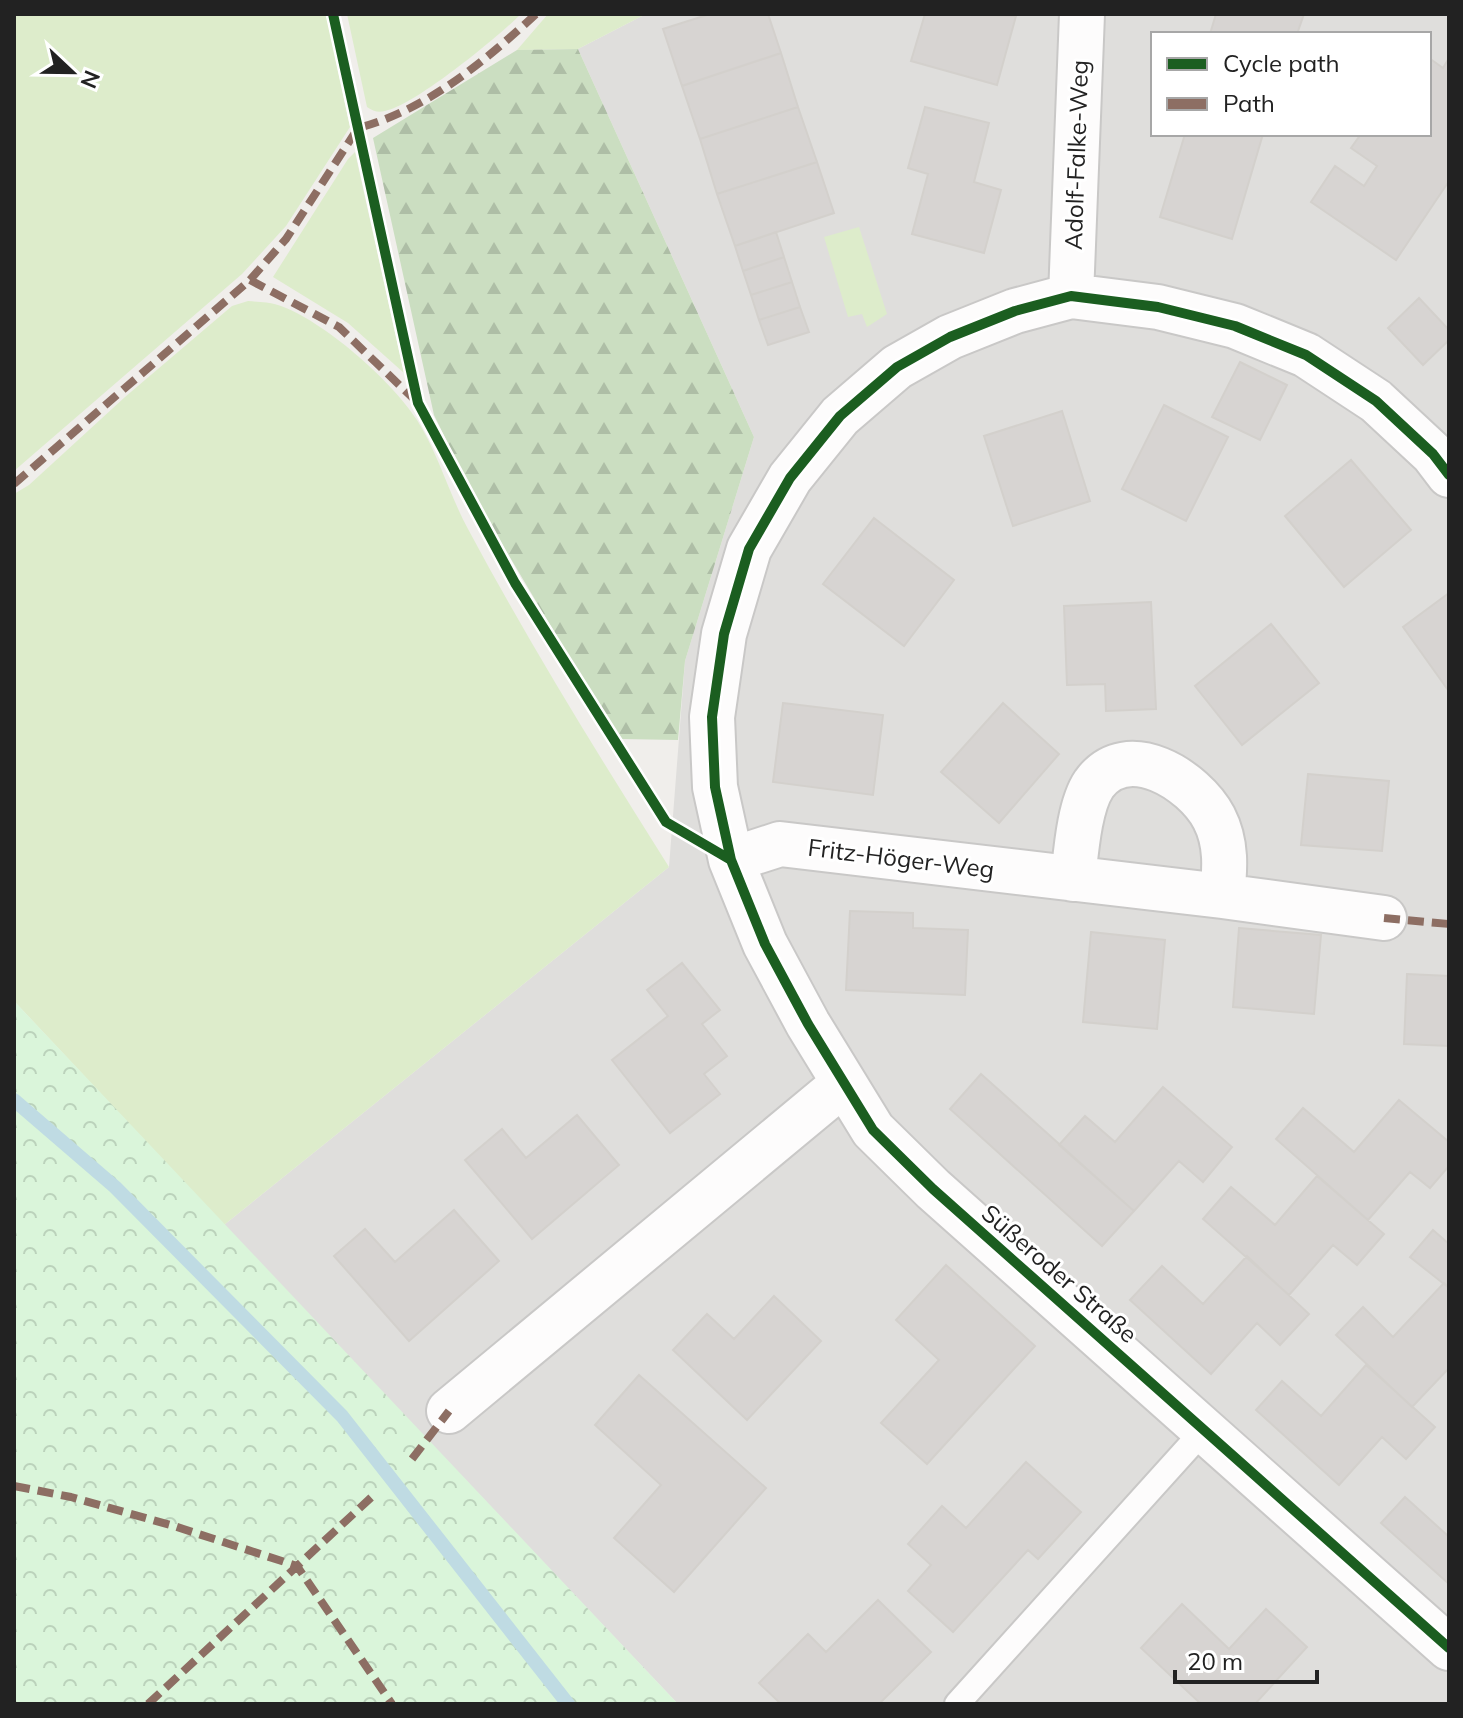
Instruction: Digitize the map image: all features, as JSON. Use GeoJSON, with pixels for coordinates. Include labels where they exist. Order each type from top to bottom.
{"type":"FeatureCollection","features":[{"type":"Feature","properties":{"kind":"street","name":"Adolf-Falke-Weg"},"geometry":{"type":"LineString","coordinates":[[1071,296],[1082,14]]}},
{"type":"Feature","properties":{"kind":"street"},"geometry":{"type":"LineString","coordinates":[[1071,296],[1158,307],[1235,326],[1306,355],[1376,401],[1433,454],[1449,475]]}},
{"type":"Feature","properties":{"kind":"street","name":"Süßeroder Straße"},"geometry":{"type":"LineString","coordinates":[[1071,296],[1015,311],[950,337],[897,367],[840,416],[790,478],[749,549],[724,634],[712,717],[715,787],[731,860],[765,944],[843,1084],[873,1130],[933,1189],[1449,1648]]}},
{"type":"Feature","properties":{"kind":"street"},"geometry":{"type":"LineString","coordinates":[[1073,879],[1087,799],[1094,785],[1107,771],[1121,765],[1136,764],[1166,771],[1196,792],[1214,818],[1225,863],[1222,896]]}},
{"type":"Feature","properties":{"kind":"street","name":"Fritz-Höger-Weg"},"geometry":{"type":"LineString","coordinates":[[731,860],[780,844],[1384,918]]}},
{"type":"Feature","properties":{"kind":"street"},"geometry":{"type":"LineString","coordinates":[[449,1411],[843,1084]]}},
{"type":"Feature","properties":{"kind":"lane"},"geometry":{"type":"LineString","coordinates":[[957,1704],[1205,1429]]}},
{"type":"Feature","properties":{"kind":"shaded area"},"geometry":{"type":"Polygon","coordinates":[[[646,14],[1449,14],[1449,1704],[678,1704],[224,1225],[669,867],[685,661],[754,437],[578,49],[646,14]]]}},
{"type":"Feature","properties":{"kind":"green space"},"geometry":{"type":"Polygon","coordinates":[[[14,14],[326,14],[350,127],[286,226],[242,274],[14,471],[14,14]]]}},
{"type":"Feature","properties":{"kind":"green space"},"geometry":{"type":"Polygon","coordinates":[[[347,14],[521,14],[435,84],[398,106],[380,112],[367,107],[347,14]]]}},
{"type":"Feature","properties":{"kind":"green space"},"geometry":{"type":"Polygon","coordinates":[[[548,14],[646,14],[578,49],[517,50],[548,14]]]}},
{"type":"Feature","properties":{"kind":"green space"},"geometry":{"type":"Polygon","coordinates":[[[578,49],[754,437],[685,661],[678,740],[621,739],[601,711],[473,495],[434,415],[373,138],[517,50],[578,49]]]}},
{"type":"Feature","properties":{"kind":"green space"},"geometry":{"type":"Polygon","coordinates":[[[355,152],[404,373],[348,323],[273,277],[355,152]]]}},
{"type":"Feature","properties":{"kind":"green space"},"geometry":{"type":"Polygon","coordinates":[[[859,227],[887,314],[867,327],[862,314],[848,317],[824,237],[859,227]]]}},
{"type":"Feature","properties":{"kind":"green space"},"geometry":{"type":"Polygon","coordinates":[[[248,301],[278,305],[335,337],[391,387],[417,420],[461,516],[516,615],[669,867],[224,1225],[14,1001],[14,494],[29,485],[125,397],[232,306],[248,301]]]}},
{"type":"Feature","properties":{"kind":"green space"},"geometry":{"type":"Polygon","coordinates":[[[14,1001],[678,1704],[14,1704],[14,1001]]]}},
{"type":"Feature","properties":{"kind":"building"},"geometry":{"type":"Polygon","coordinates":[[[710,14],[768,14],[781,53],[682,86],[663,29],[710,14]]]}},
{"type":"Feature","properties":{"kind":"building"},"geometry":{"type":"Polygon","coordinates":[[[925,14],[1016,16],[997,85],[911,61],[925,14]]]}},
{"type":"Feature","properties":{"kind":"building"},"geometry":{"type":"Polygon","coordinates":[[[1216,14],[1304,14],[1298,32],[1211,32],[1216,14]]]}},
{"type":"Feature","properties":{"kind":"building"},"geometry":{"type":"Polygon","coordinates":[[[781,53],[798,107],[700,139],[682,86],[781,53]]]}},
{"type":"Feature","properties":{"kind":"building"},"geometry":{"type":"Polygon","coordinates":[[[1449,58],[1449,181],[1396,260],[1311,202],[1335,166],[1364,186],[1377,166],[1351,148],[1360,136],[1431,136],[1431,59],[1443,68],[1449,58]]]}},
{"type":"Feature","properties":{"kind":"building"},"geometry":{"type":"Polygon","coordinates":[[[798,107],[817,162],[717,194],[700,139],[798,107]]]}},
{"type":"Feature","properties":{"kind":"building"},"geometry":{"type":"Polygon","coordinates":[[[925,107],[989,123],[974,182],[1001,190],[984,253],[912,234],[928,174],[908,168],[925,107]]]}},
{"type":"Feature","properties":{"kind":"building"},"geometry":{"type":"Polygon","coordinates":[[[1184,136],[1262,136],[1232,239],[1160,217],[1184,136]]]}},
{"type":"Feature","properties":{"kind":"building"},"geometry":{"type":"Polygon","coordinates":[[[817,162],[834,213],[735,246],[717,194],[817,162]]]}},
{"type":"Feature","properties":{"kind":"building"},"geometry":{"type":"Polygon","coordinates":[[[776,232],[784,257],[743,271],[735,246],[776,232]]]}},
{"type":"Feature","properties":{"kind":"building"},"geometry":{"type":"Polygon","coordinates":[[[784,257],[792,282],[751,295],[743,271],[784,257]]]}},
{"type":"Feature","properties":{"kind":"building"},"geometry":{"type":"Polygon","coordinates":[[[792,282],[800,307],[759,320],[751,295],[792,282]]]}},
{"type":"Feature","properties":{"kind":"building"},"geometry":{"type":"Polygon","coordinates":[[[1419,298],[1449,330],[1449,340],[1423,365],[1388,328],[1419,298]]]}},
{"type":"Feature","properties":{"kind":"building"},"geometry":{"type":"Polygon","coordinates":[[[800,307],[809,332],[768,345],[759,320],[800,307]]]}},
{"type":"Feature","properties":{"kind":"building"},"geometry":{"type":"Polygon","coordinates":[[[1240,362],[1287,385],[1260,440],[1212,417],[1240,362]]]}},
{"type":"Feature","properties":{"kind":"building"},"geometry":{"type":"Polygon","coordinates":[[[1164,405],[1228,437],[1186,521],[1122,489],[1164,405]]]}},
{"type":"Feature","properties":{"kind":"building"},"geometry":{"type":"Polygon","coordinates":[[[1062,411],[1090,501],[1013,526],[984,436],[1062,411]]]}},
{"type":"Feature","properties":{"kind":"building"},"geometry":{"type":"Polygon","coordinates":[[[1351,460],[1411,530],[1344,587],[1285,516],[1351,460]]]}},
{"type":"Feature","properties":{"kind":"building"},"geometry":{"type":"Polygon","coordinates":[[[874,518],[954,580],[904,646],[823,584],[874,518]]]}},
{"type":"Feature","properties":{"kind":"building"},"geometry":{"type":"Polygon","coordinates":[[[1449,593],[1449,689],[1448,690],[1403,627],[1449,593]]]}},
{"type":"Feature","properties":{"kind":"building"},"geometry":{"type":"Polygon","coordinates":[[[1151,602],[1156,709],[1106,711],[1105,684],[1067,685],[1064,606],[1151,602]]]}},
{"type":"Feature","properties":{"kind":"building"},"geometry":{"type":"Polygon","coordinates":[[[1271,624],[1319,683],[1242,745],[1195,686],[1271,624]]]}},
{"type":"Feature","properties":{"kind":"building"},"geometry":{"type":"Polygon","coordinates":[[[783,703],[883,715],[873,795],[773,782],[783,703]]]}},
{"type":"Feature","properties":{"kind":"building"},"geometry":{"type":"Polygon","coordinates":[[[1003,703],[1059,754],[999,823],[941,772],[1003,703]]]}},
{"type":"Feature","properties":{"kind":"building"},"geometry":{"type":"Polygon","coordinates":[[[1308,774],[1389,781],[1382,851],[1301,845],[1308,774]]]}},
{"type":"Feature","properties":{"kind":"building"},"geometry":{"type":"Polygon","coordinates":[[[850,911],[913,913],[913,928],[968,930],[965,995],[846,990],[850,911]]]}},
{"type":"Feature","properties":{"kind":"building"},"geometry":{"type":"Polygon","coordinates":[[[1239,928],[1321,935],[1314,1014],[1233,1007],[1239,928]]]}},
{"type":"Feature","properties":{"kind":"building"},"geometry":{"type":"Polygon","coordinates":[[[1091,932],[1165,940],[1157,1029],[1083,1022],[1091,932]]]}},
{"type":"Feature","properties":{"kind":"building"},"geometry":{"type":"Polygon","coordinates":[[[682,963],[720,1010],[702,1024],[727,1056],[704,1074],[720,1094],[670,1133],[612,1060],[668,1016],[647,990],[682,963]]]}},
{"type":"Feature","properties":{"kind":"building"},"geometry":{"type":"Polygon","coordinates":[[[1407,974],[1449,976],[1449,1046],[1404,1044],[1407,974]]]}},
{"type":"Feature","properties":{"kind":"building"},"geometry":{"type":"Polygon","coordinates":[[[981,1074],[1134,1211],[1102,1246],[950,1109],[981,1074]]]}},
{"type":"Feature","properties":{"kind":"building"},"geometry":{"type":"Polygon","coordinates":[[[1163,1087],[1232,1147],[1203,1182],[1179,1161],[1134,1211],[1059,1145],[1085,1116],[1115,1142],[1163,1087]]]}},
{"type":"Feature","properties":{"kind":"building"},"geometry":{"type":"Polygon","coordinates":[[[1399,1100],[1449,1142],[1449,1166],[1430,1188],[1410,1172],[1368,1220],[1276,1139],[1303,1108],[1354,1152],[1399,1100]]]}},
{"type":"Feature","properties":{"kind":"building"},"geometry":{"type":"Polygon","coordinates":[[[577,1115],[619,1165],[532,1239],[465,1160],[502,1129],[526,1158],[577,1115]]]}},
{"type":"Feature","properties":{"kind":"building"},"geometry":{"type":"Polygon","coordinates":[[[1317,1176],[1384,1234],[1357,1265],[1333,1245],[1289,1295],[1203,1219],[1231,1187],[1275,1225],[1317,1176]]]}},
{"type":"Feature","properties":{"kind":"building"},"geometry":{"type":"Polygon","coordinates":[[[454,1210],[499,1261],[409,1341],[334,1256],[365,1229],[395,1262],[454,1210]]]}},
{"type":"Feature","properties":{"kind":"building"},"geometry":{"type":"Polygon","coordinates":[[[1433,1230],[1449,1244],[1449,1288],[1410,1257],[1433,1230]]]}},
{"type":"Feature","properties":{"kind":"building"},"geometry":{"type":"Polygon","coordinates":[[[1247,1256],[1309,1314],[1280,1345],[1257,1323],[1211,1374],[1130,1300],[1162,1266],[1203,1304],[1247,1256]]]}},
{"type":"Feature","properties":{"kind":"building"},"geometry":{"type":"Polygon","coordinates":[[[946,1265],[1035,1346],[927,1464],[881,1423],[939,1360],[896,1320],[946,1265]]]}},
{"type":"Feature","properties":{"kind":"building"},"geometry":{"type":"Polygon","coordinates":[[[1444,1283],[1449,1288],[1449,1368],[1412,1407],[1336,1335],[1363,1307],[1393,1337],[1444,1283]]]}},
{"type":"Feature","properties":{"kind":"building"},"geometry":{"type":"Polygon","coordinates":[[[774,1296],[821,1341],[747,1420],[673,1350],[707,1314],[734,1339],[774,1296]]]}},
{"type":"Feature","properties":{"kind":"building"},"geometry":{"type":"Polygon","coordinates":[[[1366,1365],[1435,1427],[1406,1459],[1382,1437],[1339,1485],[1256,1410],[1282,1381],[1321,1416],[1366,1365]]]}},
{"type":"Feature","properties":{"kind":"building"},"geometry":{"type":"Polygon","coordinates":[[[639,1375],[766,1488],[674,1592],[614,1538],[661,1485],[595,1425],[639,1375]]]}},
{"type":"Feature","properties":{"kind":"building"},"geometry":{"type":"Polygon","coordinates":[[[1026,1462],[1081,1512],[1038,1559],[1028,1550],[953,1632],[908,1591],[931,1565],[908,1544],[942,1506],[966,1528],[1026,1462]]]}},
{"type":"Feature","properties":{"kind":"building"},"geometry":{"type":"Polygon","coordinates":[[[1405,1497],[1447,1535],[1449,1533],[1449,1584],[1381,1523],[1405,1497]]]}},
{"type":"Feature","properties":{"kind":"building"},"geometry":{"type":"Polygon","coordinates":[[[878,1600],[931,1652],[879,1704],[781,1704],[759,1683],[808,1634],[826,1652],[878,1600]]]}},
{"type":"Feature","properties":{"kind":"building"},"geometry":{"type":"Polygon","coordinates":[[[1182,1604],[1229,1649],[1266,1609],[1307,1647],[1255,1704],[1201,1704],[1141,1648],[1182,1604]]]}},
{"type":"Feature","properties":{"kind":"waterway"},"geometry":{"type":"LineString","coordinates":[[14,1100],[115,1187],[342,1416],[568,1704]]}},
{"type":"Feature","properties":{"kind":"marked path"},"geometry":{"type":"LineString","coordinates":[[250,280],[286,239],[358,128],[408,109],[454,82],[536,14]]}},
{"type":"Feature","properties":{"kind":"marked path"},"geometry":{"type":"LineString","coordinates":[[14,484],[250,280],[339,327],[417,402]]}},
{"type":"Feature","properties":{"kind":"marked path"},"geometry":{"type":"LineString","coordinates":[[1384,918],[1449,924]]}},
{"type":"Feature","properties":{"kind":"marked path"},"geometry":{"type":"LineString","coordinates":[[412,1459],[449,1411]]}},
{"type":"Feature","properties":{"kind":"marked path"},"geometry":{"type":"LineString","coordinates":[[14,1486],[71,1497],[174,1526],[297,1566],[392,1704]]}},
{"type":"Feature","properties":{"kind":"marked path"},"geometry":{"type":"LineString","coordinates":[[148,1704],[376,1493]]}},
{"type":"Feature","properties":{"kind":"cycle path"},"geometry":{"type":"LineString","coordinates":[[333,14],[418,403],[515,583],[666,822],[731,860]]}},
{"type":"Feature","properties":{"kind":"cycle path"},"geometry":{"type":"LineString","coordinates":[[1449,475],[1433,454],[1376,401],[1306,355],[1235,326],[1158,307],[1071,296],[1015,311],[950,337],[897,367],[840,416],[790,478],[749,549],[724,634],[712,717],[715,787],[731,860],[765,944],[808,1024],[873,1130],[933,1189],[1449,1648]]}}]}
